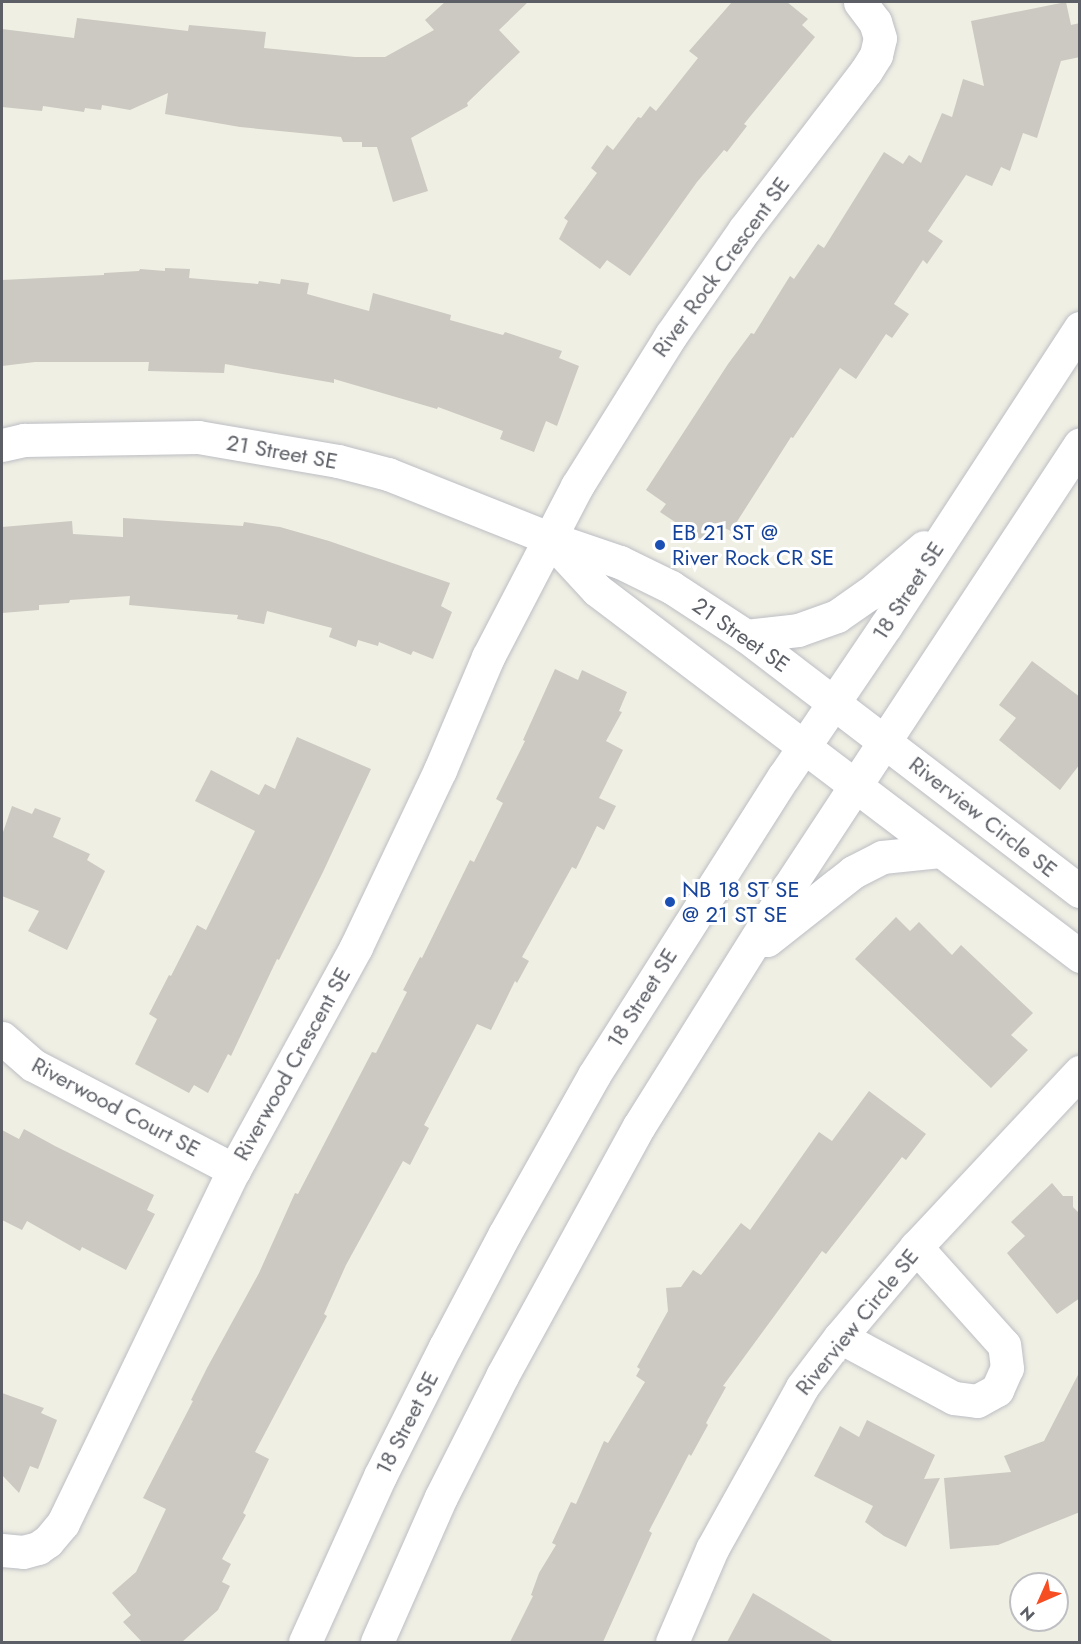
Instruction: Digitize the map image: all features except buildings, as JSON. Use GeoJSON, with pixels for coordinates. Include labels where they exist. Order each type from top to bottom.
{"type":"FeatureCollection","features":[{"type":"Feature","properties":{"kind":"street","name":"River Rock Crescent SE"},"geometry":{"type":"LineString","coordinates":[[549,538],[621,411],[671,334],[744,230],[871,63],[880,38],[875,22],[860,2]]}},
{"type":"Feature","properties":{"kind":"street","name":"18 Street SE"},"geometry":{"type":"LineString","coordinates":[[305,1642],[380,1476],[509,1225],[594,1075],[714,884],[1080,328]]}},
{"type":"Feature","properties":{"kind":"street","name":"21 Street SE"},"geometry":{"type":"LineString","coordinates":[[2,445],[24,440],[198,437],[338,460],[388,474],[549,538],[620,562],[671,587],[746,636],[886,742]]}},
{"type":"Feature","properties":{"kind":"street"},"geometry":{"type":"LineString","coordinates":[[376,1642],[441,1497],[502,1376],[639,1126],[741,963],[1080,444]]}},
{"type":"Feature","properties":{"kind":"street"},"geometry":{"type":"LineString","coordinates":[[746,636],[798,630],[837,616],[869,594],[951,525]]}},
{"type":"Feature","properties":{"kind":"street","name":"21 Street SE"},"geometry":{"type":"LineString","coordinates":[[549,538],[597,590],[856,787]]}},
{"type":"Feature","properties":{"kind":"street","name":"Riverwood Crescent SE"},"geometry":{"type":"LineString","coordinates":[[2,1550],[24,1552],[38,1548],[48,1542],[63,1523],[234,1170],[356,947],[440,770],[489,657],[549,538]]}},
{"type":"Feature","properties":{"kind":"street","name":"Riverview Circle SE"},"geometry":{"type":"LineString","coordinates":[[886,742],[1080,891]]}},
{"type":"Feature","properties":{"kind":"street"},"geometry":{"type":"LineString","coordinates":[[856,787],[1080,956]]}},
{"type":"Feature","properties":{"kind":"street"},"geometry":{"type":"LineString","coordinates":[[741,963],[807,906],[853,872],[882,857],[940,851]]}},
{"type":"Feature","properties":{"kind":"street","name":"Riverwood Court SE"},"geometry":{"type":"LineString","coordinates":[[2,1038],[33,1065],[234,1170]]}},
{"type":"Feature","properties":{"kind":"street","name":"Riverview Circle SE"},"geometry":{"type":"LineString","coordinates":[[672,1642],[712,1549],[802,1387],[840,1337],[916,1247],[1080,1072]]}},
{"type":"Feature","properties":{"kind":"street"},"geometry":{"type":"LineString","coordinates":[[840,1337],[954,1398],[977,1401],[997,1390],[1007,1368],[1004,1345],[916,1247]]}},
{"type":"Feature","properties":{"kind":"place","name":"EB 21 ST @ River Rock CR SE"},"geometry":{"type":"Point","coordinates":[660,545]}},
{"type":"Feature","properties":{"kind":"place","name":"NB 18 ST SE @ 21 ST SE"},"geometry":{"type":"Point","coordinates":[670,902]}}]}
